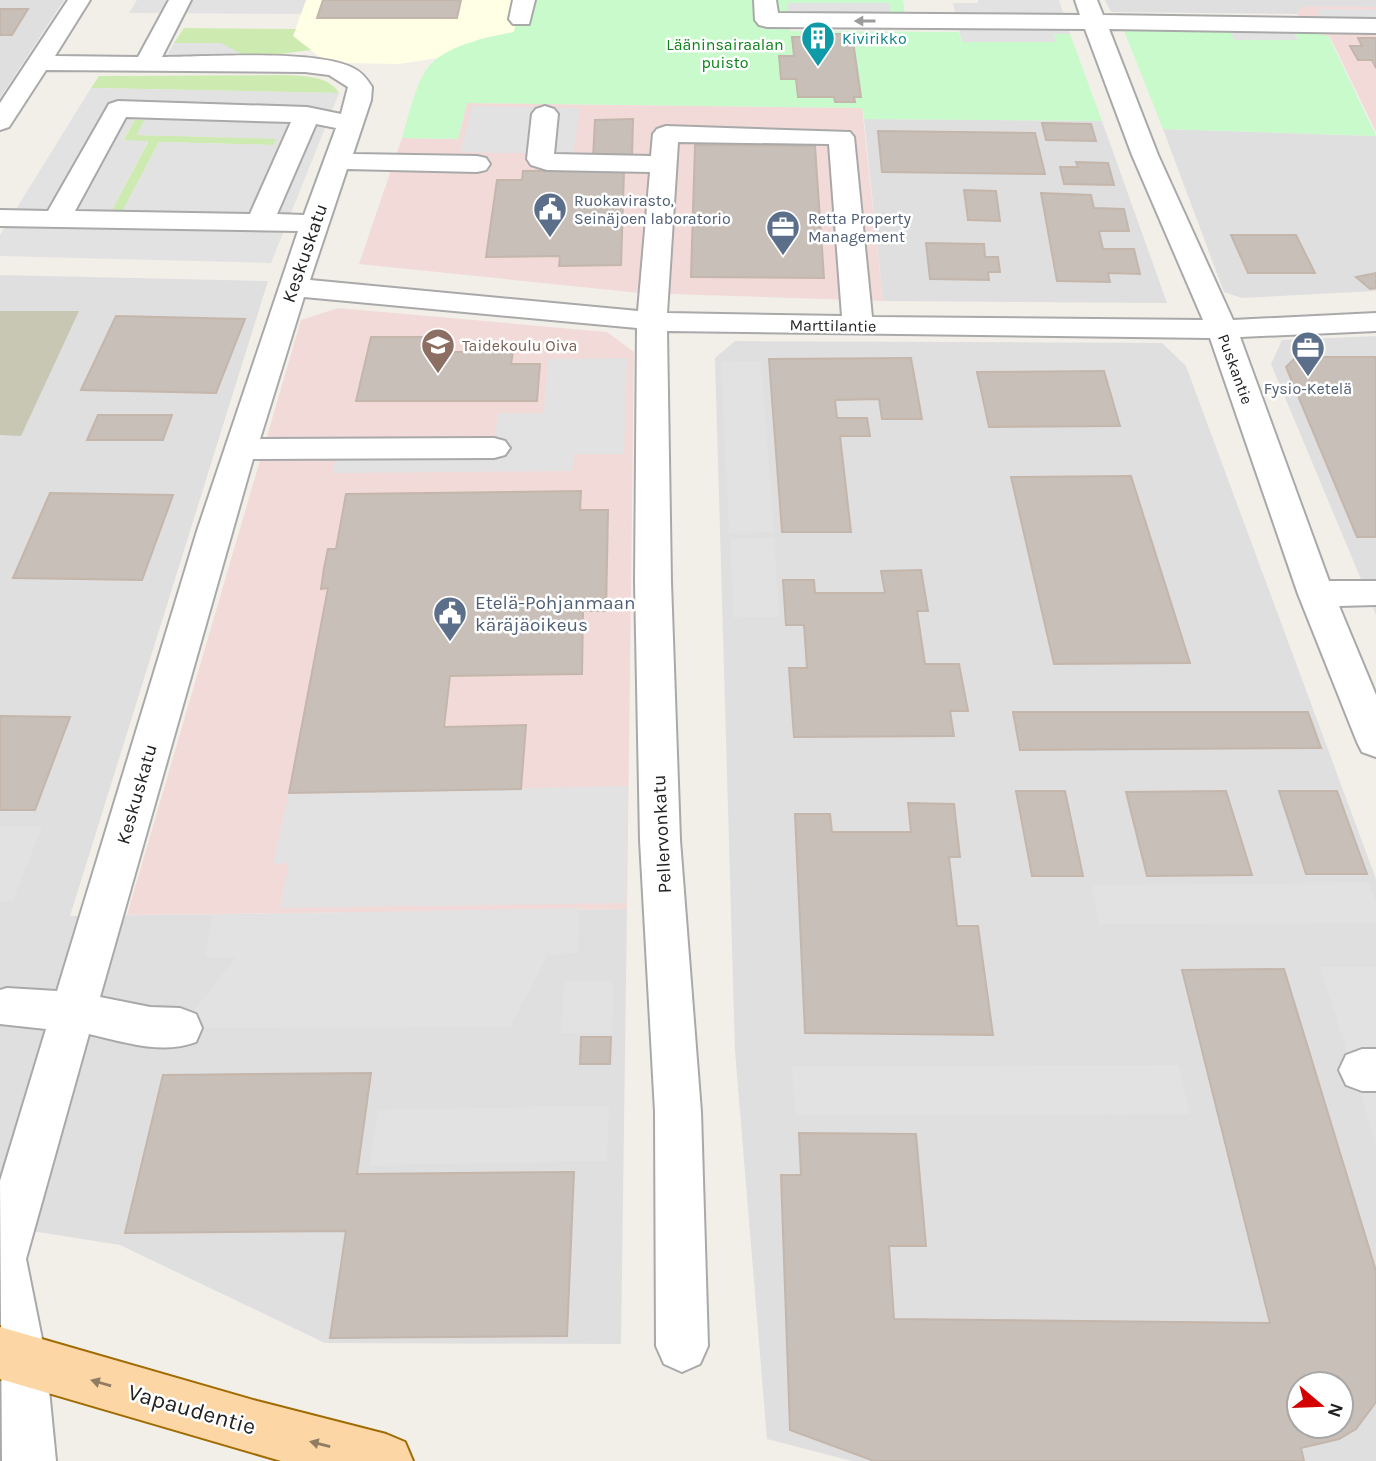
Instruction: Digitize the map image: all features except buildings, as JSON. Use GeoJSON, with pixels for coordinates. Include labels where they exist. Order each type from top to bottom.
{"type":"FeatureCollection","features":[{"type":"Feature","properties":{"kind":"main road","name":"Vapaudentie"},"geometry":{"type":"LineString","coordinates":[[10,1356],[257,1428],[386,1461]]}},
{"type":"Feature","properties":{"kind":"street"},"geometry":{"type":"LineString","coordinates":[[0,122],[79,0]]}},
{"type":"Feature","properties":{"kind":"street"},"geometry":{"type":"LineString","coordinates":[[38,63],[146,64],[180,0]]}},
{"type":"Feature","properties":{"kind":"street"},"geometry":{"type":"LineString","coordinates":[[765,0],[767,20],[931,11],[1090,11],[1376,26]]}},
{"type":"Feature","properties":{"kind":"street","name":"Puskantie"},"geometry":{"type":"LineString","coordinates":[[1090,11],[1145,155],[1222,329],[1316,594],[1376,742]]}},
{"type":"Feature","properties":{"kind":"street","name":"Keskuskatu"},"geometry":{"type":"LineString","coordinates":[[29,1461],[10,1356],[1,1259],[240,449],[360,87],[348,73],[328,67],[146,64]]}},
{"type":"Feature","properties":{"kind":"street"},"geometry":{"type":"LineString","coordinates":[[57,219],[118,109],[307,116],[343,141],[477,164]]}},
{"type":"Feature","properties":{"kind":"street"},"geometry":{"type":"LineString","coordinates":[[545,114],[540,159],[547,162],[664,164]]}},
{"type":"Feature","properties":{"kind":"street"},"geometry":{"type":"LineString","coordinates":[[260,223],[307,116]]}},
{"type":"Feature","properties":{"kind":"street","name":"Pellervonkatu"},"geometry":{"type":"LineString","coordinates":[[682,1346],[678,1112],[660,840],[653,582],[652,321],[666,134],[841,137],[858,325]]}},
{"type":"Feature","properties":{"kind":"street"},"geometry":{"type":"LineString","coordinates":[[0,218],[313,223]]}},
{"type":"Feature","properties":{"kind":"street","name":"Marttilantie"},"geometry":{"type":"LineString","coordinates":[[292,287],[652,321],[1222,329],[1376,322]]}},
{"type":"Feature","properties":{"kind":"street"},"geometry":{"type":"LineString","coordinates":[[240,449],[494,448]]}},
{"type":"Feature","properties":{"kind":"street"},"geometry":{"type":"LineString","coordinates":[[1316,594],[1376,593]]}},
{"type":"Feature","properties":{"kind":"street"},"geometry":{"type":"LineString","coordinates":[[7,1007],[75,1012],[150,1027],[180,1028]]}},
{"type":"Feature","properties":{"kind":"shaded area"},"geometry":{"type":"Polygon","coordinates":[[[0,0],[64,0],[0,98],[0,0]]]}},
{"type":"Feature","properties":{"kind":"shaded area"},"geometry":{"type":"Polygon","coordinates":[[[137,0],[306,0],[301,14],[129,13],[137,0]]]}},
{"type":"Feature","properties":{"kind":"shaded area"},"geometry":{"type":"Polygon","coordinates":[[[306,0],[520,0],[515,32],[483,38],[438,58],[399,64],[341,63],[318,56],[293,36],[306,0]]]}},
{"type":"Feature","properties":{"kind":"shaded area"},"geometry":{"type":"Polygon","coordinates":[[[978,0],[1059,0],[1070,34],[1054,34],[1056,42],[962,42],[953,3],[978,3],[978,0]]]}},
{"type":"Feature","properties":{"kind":"shaded area"},"geometry":{"type":"Polygon","coordinates":[[[1105,0],[1376,0],[1376,7],[1301,7],[1297,14],[1111,12],[1105,0]]]}},
{"type":"Feature","properties":{"kind":"shaded area"},"geometry":{"type":"Polygon","coordinates":[[[788,3],[889,3],[891,15],[788,14],[788,3]]]}},
{"type":"Feature","properties":{"kind":"shaded area"},"geometry":{"type":"Polygon","coordinates":[[[1301,7],[1376,7],[1376,132],[1330,37],[1319,33],[1297,14],[1301,7]]]}},
{"type":"Feature","properties":{"kind":"shaded area"},"geometry":{"type":"Polygon","coordinates":[[[1317,9],[1376,10],[1376,26],[1325,25],[1317,9]]]}},
{"type":"Feature","properties":{"kind":"shaded area"},"geometry":{"type":"Polygon","coordinates":[[[1289,23],[1298,40],[1234,40],[1230,30],[1289,23]]]}},
{"type":"Feature","properties":{"kind":"shaded area"},"geometry":{"type":"Polygon","coordinates":[[[174,43],[221,43],[249,58],[166,57],[174,43]]]}},
{"type":"Feature","properties":{"kind":"shaded area"},"geometry":{"type":"Polygon","coordinates":[[[91,88],[339,93],[271,263],[0,256],[0,235],[91,88]],[[135,119],[123,140],[148,141],[111,212],[122,212],[159,142],[273,145],[276,139],[136,135],[145,120],[135,119]]]}},
{"type":"Feature","properties":{"kind":"shaded area"},"geometry":{"type":"Polygon","coordinates":[[[467,103],[862,108],[883,301],[640,293],[359,264],[402,138],[458,139],[467,103]]]}},
{"type":"Feature","properties":{"kind":"shaded area"},"geometry":{"type":"Polygon","coordinates":[[[472,106],[580,108],[573,154],[461,152],[472,106]]]}},
{"type":"Feature","properties":{"kind":"shaded area"},"geometry":{"type":"Polygon","coordinates":[[[864,119],[1102,121],[1167,303],[883,301],[864,119]]]}},
{"type":"Feature","properties":{"kind":"shaded area"},"geometry":{"type":"Polygon","coordinates":[[[1163,129],[1376,136],[1376,291],[1242,298],[1224,292],[1163,129]]]}},
{"type":"Feature","properties":{"kind":"shaded area"},"geometry":{"type":"Polygon","coordinates":[[[0,275],[268,281],[70,916],[627,909],[621,1344],[325,1343],[120,1245],[0,1226],[0,275]]]}},
{"type":"Feature","properties":{"kind":"shaded area"},"geometry":{"type":"Polygon","coordinates":[[[338,308],[607,332],[634,352],[627,909],[127,915],[301,320],[338,308]]]}},
{"type":"Feature","properties":{"kind":"shaded area"},"geometry":{"type":"Polygon","coordinates":[[[0,311],[79,311],[21,436],[0,435],[0,311]]]}},
{"type":"Feature","properties":{"kind":"shaded area"},"geometry":{"type":"Polygon","coordinates":[[[1376,336],[1376,615],[1271,364],[1282,340],[1376,336]]]}},
{"type":"Feature","properties":{"kind":"shaded area"},"geometry":{"type":"Polygon","coordinates":[[[735,341],[1162,343],[1186,366],[1376,879],[1376,1461],[852,1461],[767,1439],[735,1051],[715,358],[735,341]]]}},
{"type":"Feature","properties":{"kind":"shaded area"},"geometry":{"type":"Polygon","coordinates":[[[627,358],[624,454],[574,454],[572,471],[332,473],[338,448],[494,448],[498,413],[544,413],[548,359],[627,358]]]}},
{"type":"Feature","properties":{"kind":"shaded area"},"geometry":{"type":"Polygon","coordinates":[[[761,361],[774,532],[729,533],[721,362],[761,361]]]}},
{"type":"Feature","properties":{"kind":"shaded area"},"geometry":{"type":"Polygon","coordinates":[[[774,538],[779,617],[734,618],[730,539],[774,538]]]}},
{"type":"Feature","properties":{"kind":"shaded area"},"geometry":{"type":"Polygon","coordinates":[[[627,786],[626,903],[280,908],[289,863],[273,864],[289,793],[627,786]]]}},
{"type":"Feature","properties":{"kind":"shaded area"},"geometry":{"type":"Polygon","coordinates":[[[0,826],[42,827],[13,901],[0,901],[0,826]]]}},
{"type":"Feature","properties":{"kind":"shaded area"},"geometry":{"type":"Polygon","coordinates":[[[1369,883],[1376,902],[1376,923],[1099,924],[1091,885],[1369,883]]]}},
{"type":"Feature","properties":{"kind":"shaded area"},"geometry":{"type":"Polygon","coordinates":[[[579,908],[578,953],[548,955],[510,1027],[180,1028],[236,957],[205,957],[213,915],[579,908]]]}},
{"type":"Feature","properties":{"kind":"shaded area"},"geometry":{"type":"Polygon","coordinates":[[[1320,967],[1376,967],[1376,1144],[1320,967]]]}},
{"type":"Feature","properties":{"kind":"shaded area"},"geometry":{"type":"Polygon","coordinates":[[[564,981],[614,981],[612,1033],[561,1033],[564,981]]]}},
{"type":"Feature","properties":{"kind":"shaded area"},"geometry":{"type":"Polygon","coordinates":[[[1178,1065],[1190,1114],[795,1115],[792,1067],[1178,1065]]]}},
{"type":"Feature","properties":{"kind":"shaded area"},"geometry":{"type":"Polygon","coordinates":[[[609,1106],[607,1161],[370,1165],[378,1110],[609,1106]]]}},
{"type":"Feature","properties":{"kind":"green space","name":"Lääninsairaalan puisto"},"geometry":{"type":"Polygon","coordinates":[[[520,0],[903,0],[905,16],[891,15],[888,3],[788,3],[790,31],[959,32],[962,42],[1055,42],[1053,34],[1070,34],[1102,121],[864,119],[862,108],[467,103],[458,139],[402,138],[416,90],[430,65],[439,57],[463,45],[514,32],[520,0]]]}},
{"type":"Feature","properties":{"kind":"green space"},"geometry":{"type":"Polygon","coordinates":[[[184,28],[296,29],[293,36],[311,50],[249,58],[174,43],[184,28]]]}},
{"type":"Feature","properties":{"kind":"green space"},"geometry":{"type":"Polygon","coordinates":[[[1123,28],[1230,30],[1298,39],[1295,33],[1319,33],[1329,37],[1376,136],[1163,129],[1123,28]]]}},
{"type":"Feature","properties":{"kind":"green space"},"geometry":{"type":"Polygon","coordinates":[[[284,75],[322,80],[339,93],[91,88],[99,76],[284,75]]]}},
{"type":"Feature","properties":{"kind":"green space"},"geometry":{"type":"Polygon","coordinates":[[[135,119],[145,120],[137,135],[277,138],[274,145],[159,142],[122,212],[111,212],[148,142],[123,141],[135,119]]]}},
{"type":"Feature","properties":{"kind":"place","name":"Kivirikko"},"geometry":{"type":"Point","coordinates":[818,68]}},
{"type":"Feature","properties":{"kind":"place","name":"Ruokavirasto, Seinäjoen laboratorio"},"geometry":{"type":"Point","coordinates":[550,239]}},
{"type":"Feature","properties":{"kind":"place","name":"Retta Property Management"},"geometry":{"type":"Point","coordinates":[783,257]}},
{"type":"Feature","properties":{"kind":"place","name":"Taidekoulu Oiva"},"geometry":{"type":"Point","coordinates":[438,375]}},
{"type":"Feature","properties":{"kind":"place","name":"Fysio-Ketelä"},"geometry":{"type":"Point","coordinates":[1308,378]}},
{"type":"Feature","properties":{"kind":"place","name":"Etelä-Pohjanmaan käräjäoikeus"},"geometry":{"type":"Point","coordinates":[450,643]}}]}
